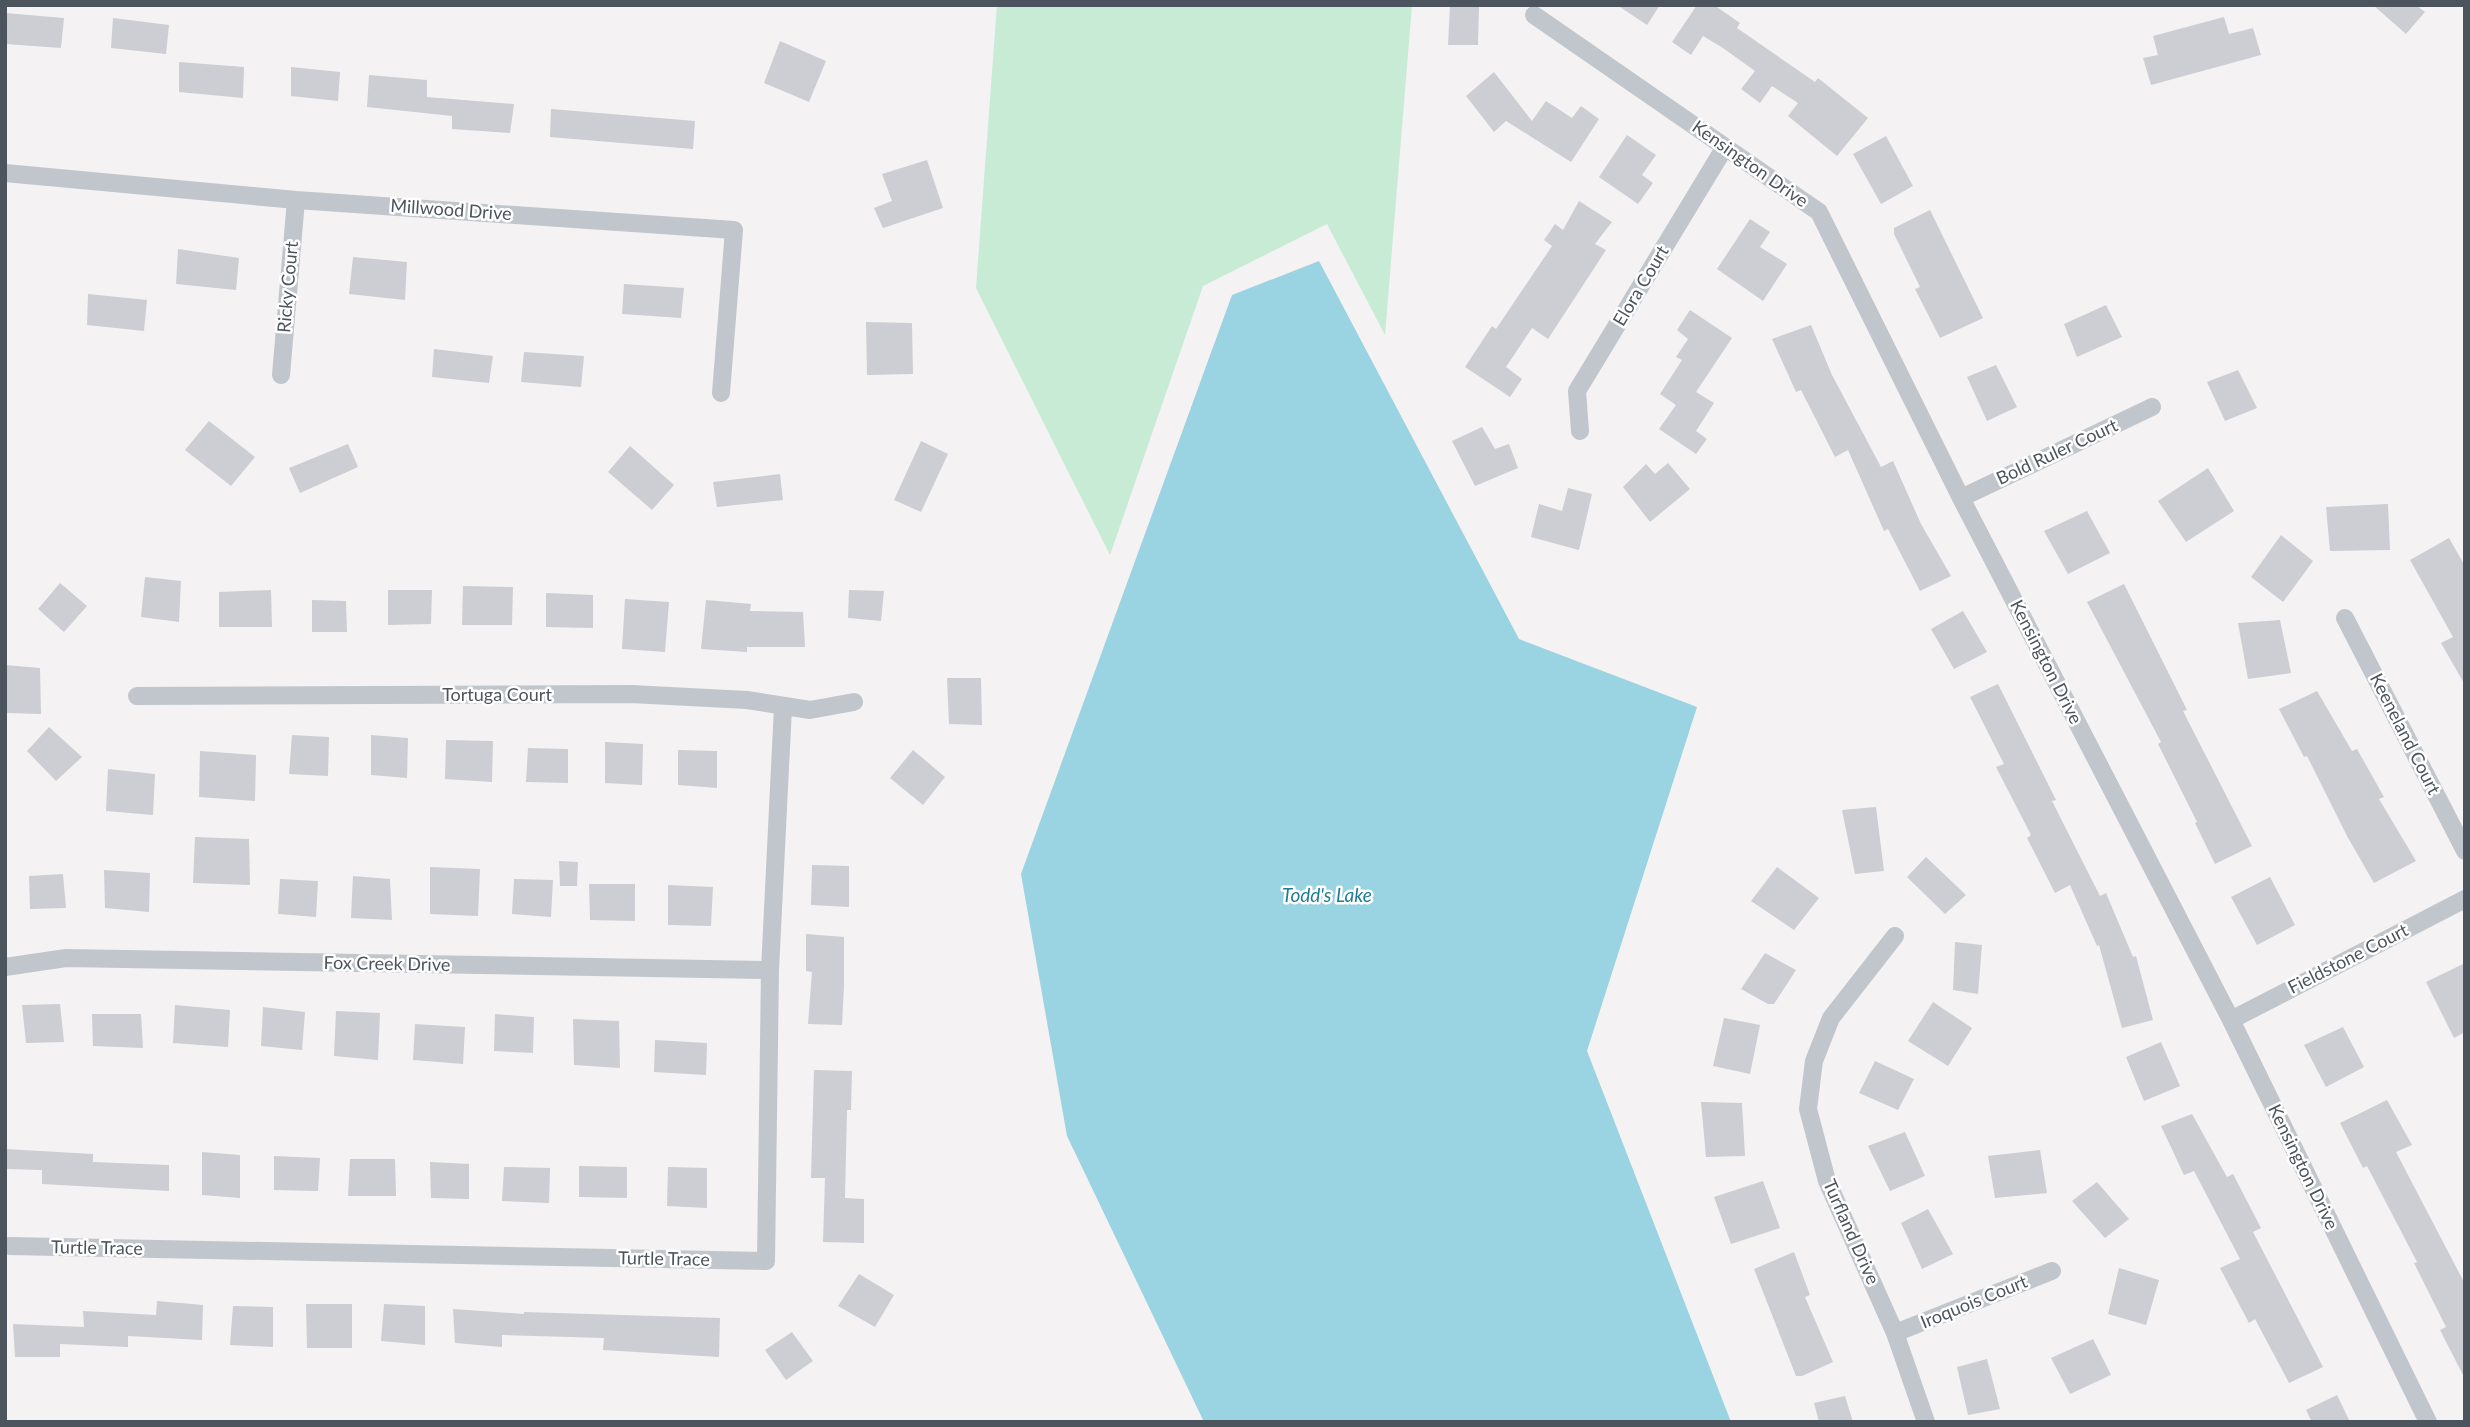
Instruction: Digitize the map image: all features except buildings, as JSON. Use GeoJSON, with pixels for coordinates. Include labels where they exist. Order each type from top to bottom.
{"type":"FeatureCollection","features":[{"type":"Feature","properties":{"kind":"street","name":"Kensington Drive"},"geometry":{"type":"LineString","coordinates":[[1534,15],[1819,212],[1961,498],[2231,1020],[2428,1422]]}},
{"type":"Feature","properties":{"kind":"street","name":"Elora Court"},"geometry":{"type":"LineString","coordinates":[[1580,431],[1577,391],[1725,147]]}},
{"type":"Feature","properties":{"kind":"street","name":"Millwood Drive"},"geometry":{"type":"LineString","coordinates":[[5,173],[296,200],[734,230],[721,393]]}},
{"type":"Feature","properties":{"kind":"street","name":"Ricky Court"},"geometry":{"type":"LineString","coordinates":[[281,375],[296,200]]}},
{"type":"Feature","properties":{"kind":"street","name":"Bold Ruler Court"},"geometry":{"type":"LineString","coordinates":[[1961,498],[2152,407]]}},
{"type":"Feature","properties":{"kind":"street","name":"Keeneland Court"},"geometry":{"type":"LineString","coordinates":[[2345,618],[2465,851]]}},
{"type":"Feature","properties":{"kind":"street","name":"Tortuga Court"},"geometry":{"type":"LineString","coordinates":[[137,696],[631,694],[747,700],[810,710],[854,702]]}},
{"type":"Feature","properties":{"kind":"street","name":"Turtle Trace"},"geometry":{"type":"LineString","coordinates":[[9,1246],[766,1261],[770,970],[783,707]]}},
{"type":"Feature","properties":{"kind":"street","name":"Fieldstone Court"},"geometry":{"type":"LineString","coordinates":[[2231,1020],[2465,899]]}},
{"type":"Feature","properties":{"kind":"street","name":"Turfland Drive"},"geometry":{"type":"LineString","coordinates":[[1895,936],[1831,1018],[1814,1061],[1808,1109],[1827,1181],[1895,1333],[1926,1422]]}},
{"type":"Feature","properties":{"kind":"street","name":"Fox Creek Drive"},"geometry":{"type":"LineString","coordinates":[[5,967],[66,958],[770,970]]}},
{"type":"Feature","properties":{"kind":"street","name":"Iroquois Court"},"geometry":{"type":"LineString","coordinates":[[1895,1333],[2052,1271]]}},
{"type":"Feature","properties":{"kind":"green space"},"geometry":{"type":"Polygon","coordinates":[[[997,5],[1412,5],[1385,335],[1327,224],[1203,286],[1110,555],[976,288],[997,5]]]}},
{"type":"Feature","properties":{"kind":"water","name":"Todd's Lake"},"geometry":{"type":"Polygon","coordinates":[[[1319,261],[1519,639],[1697,707],[1587,1051],[1731,1422],[1204,1422],[1067,1136],[1021,874],[1232,295],[1319,261]]]}}]}
